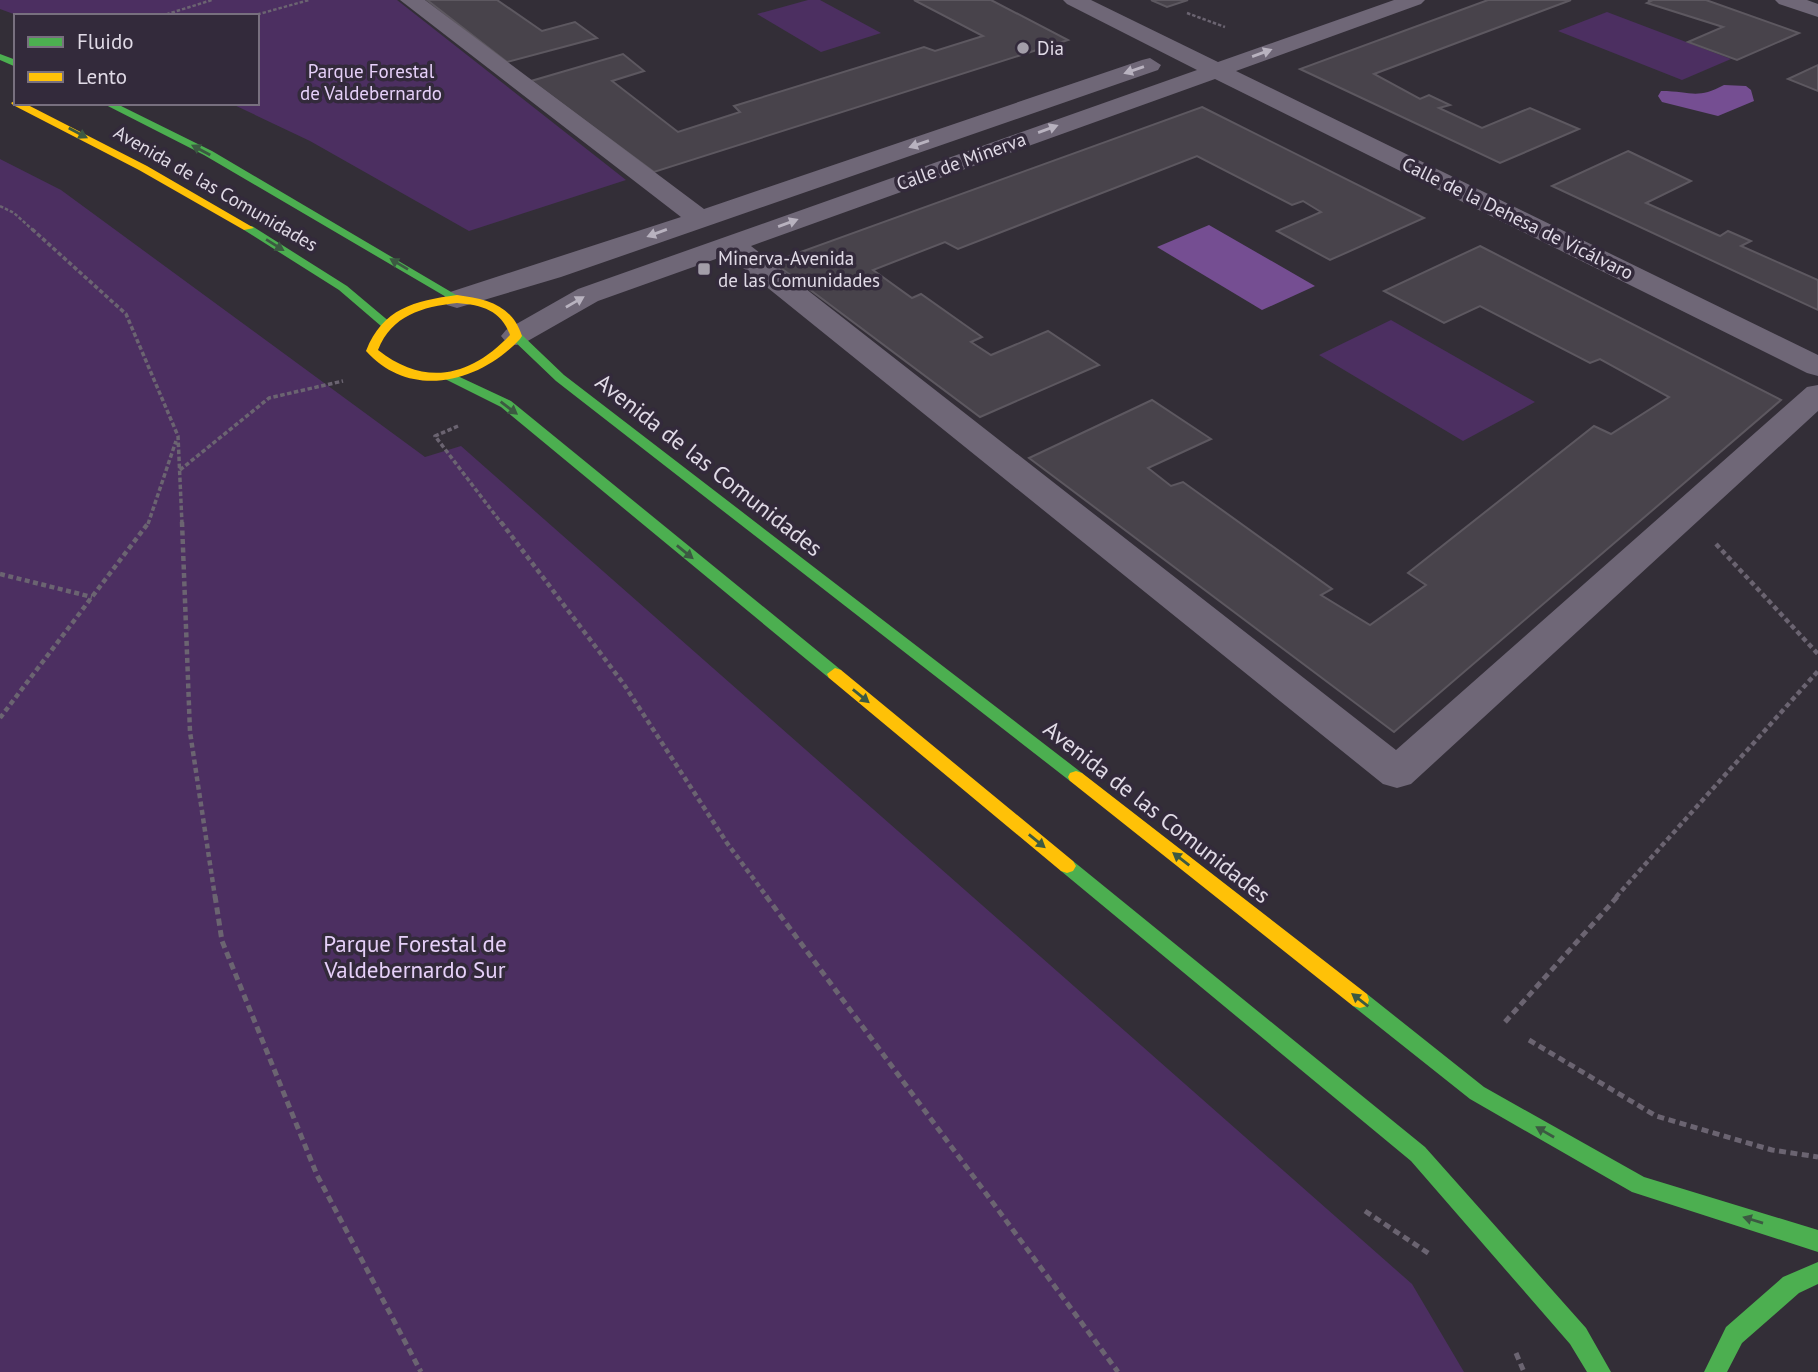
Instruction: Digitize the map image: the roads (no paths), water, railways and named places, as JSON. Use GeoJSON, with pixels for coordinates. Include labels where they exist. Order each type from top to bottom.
{"type":"FeatureCollection","features":[{"type":"Feature","properties":{"kind":"street"},"geometry":{"type":"LineString","coordinates":[[411,0],[699,218]]}},
{"type":"Feature","properties":{"kind":"street"},"geometry":{"type":"LineString","coordinates":[[1074,0],[1185,53]]}},
{"type":"Feature","properties":{"kind":"street","name":"Calle de Minerva"},"geometry":{"type":"LineString","coordinates":[[516,336],[588,295],[1414,0]]}},
{"type":"Feature","properties":{"kind":"street"},"geometry":{"type":"LineString","coordinates":[[1786,0],[1818,11]]}},
{"type":"Feature","properties":{"kind":"street","name":"Calle de Minerva"},"geometry":{"type":"LineString","coordinates":[[457,299],[551,271],[1219,41]]}},
{"type":"Feature","properties":{"kind":"street","name":"Calle de la Dehesa de Vicálvaro"},"geometry":{"type":"LineString","coordinates":[[1185,53],[1818,366]]}},
{"type":"Feature","properties":{"kind":"street","name":"Avenida de las Comunidades"},"geometry":{"type":"LineString","coordinates":[[20,105],[158,175],[239,223],[337,283],[385,323]]}},
{"type":"Feature","properties":{"kind":"street","name":"Avenida de las Comunidades"},"geometry":{"type":"LineString","coordinates":[[111,105],[230,166],[457,299],[483,302],[503,309],[514,321],[516,336],[560,379],[1229,896],[1477,1093],[1639,1185],[1818,1241]]}},
{"type":"Feature","properties":{"kind":"street"},"geometry":{"type":"LineString","coordinates":[[731,243],[1397,773],[1818,394]]}},
{"type":"Feature","properties":{"kind":"street"},"geometry":{"type":"LineString","coordinates":[[457,299],[417,306],[385,323],[373,337],[372,351],[380,364],[397,373],[422,377],[449,376],[486,365],[500,356],[516,336]]}},
{"type":"Feature","properties":{"kind":"street"},"geometry":{"type":"LineString","coordinates":[[449,376],[506,404],[1418,1154],[1578,1336],[1600,1372]]}},
{"type":"Feature","properties":{"kind":"street"},"geometry":{"type":"LineString","coordinates":[[1714,1372],[1734,1335],[1791,1284],[1818,1273]]}},
{"type":"Feature","properties":{"kind":"place","name":"Dia"},"geometry":{"type":"Point","coordinates":[1023,48]}},
{"type":"Feature","properties":{"kind":"place","name":"Minerva-Avenida de las Comunidades"},"geometry":{"type":"Point","coordinates":[704,269]}},
{"type":"Feature","properties":{"kind":"park label","name":"Parque Forestal de Valdebernardo"},"geometry":{"type":"Point","coordinates":[371,82]}},
{"type":"Feature","properties":{"kind":"park label","name":"Parque Forestal de Valdebernardo Sur"},"geometry":{"type":"Point","coordinates":[415,957]}}]}
